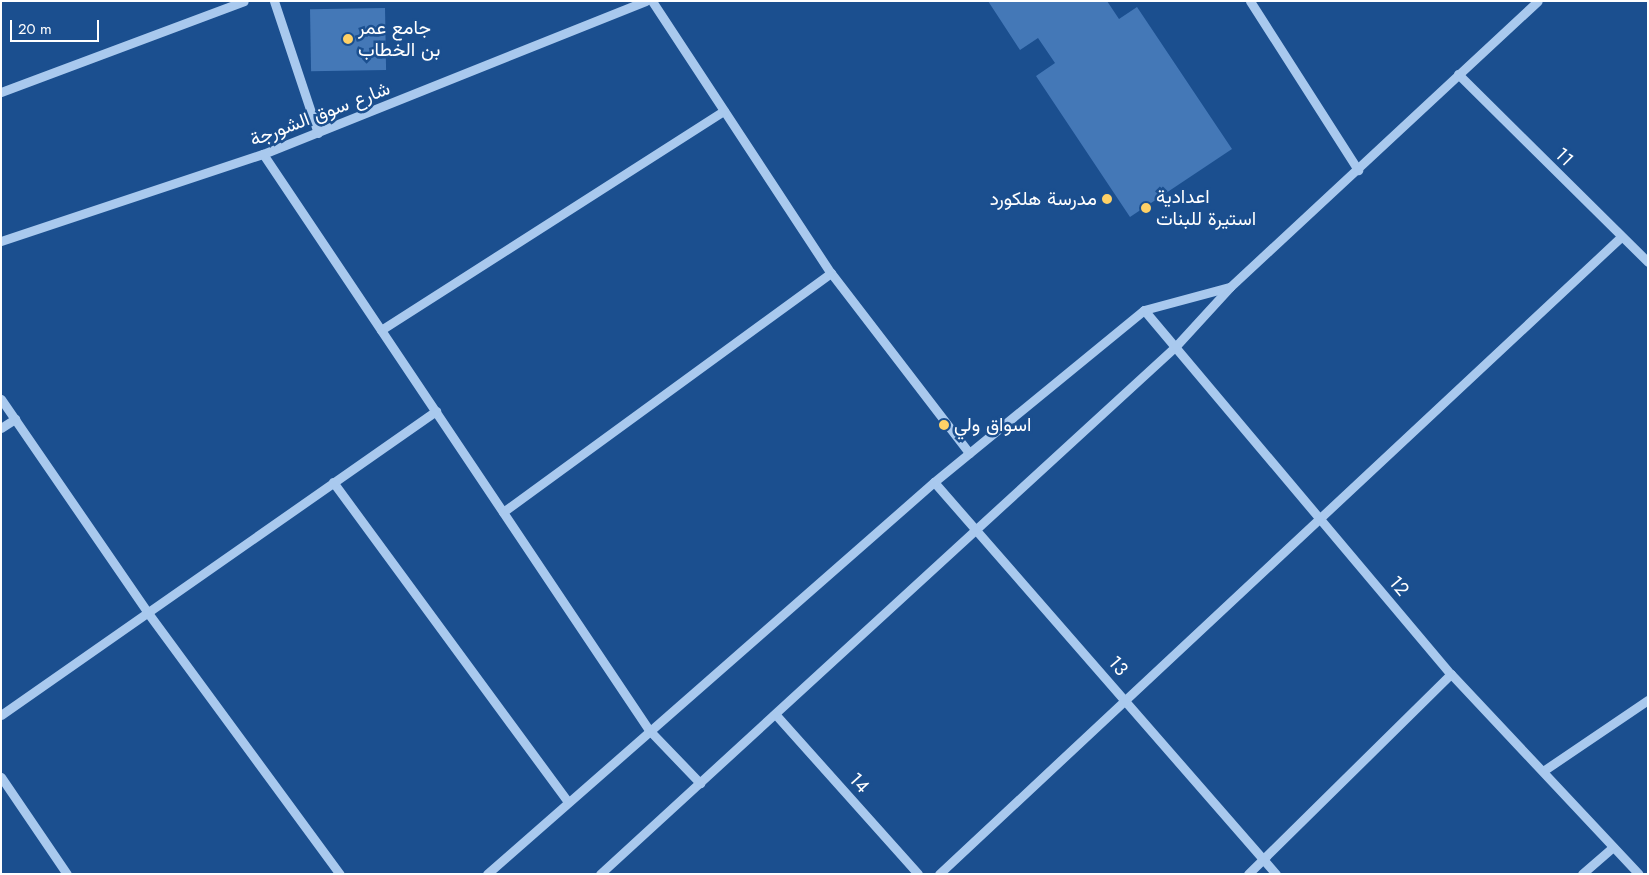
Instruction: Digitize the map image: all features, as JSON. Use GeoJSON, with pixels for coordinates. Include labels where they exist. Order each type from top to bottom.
{"type":"FeatureCollection","features":[{"type":"Feature","properties":{"kind":"street"},"geometry":{"type":"LineString","coordinates":[[1,92],[244,1]]}},
{"type":"Feature","properties":{"kind":"street"},"geometry":{"type":"LineString","coordinates":[[274,1],[318,133]]}},
{"type":"Feature","properties":{"kind":"street","name":"شارع سوق الشورجة"},"geometry":{"type":"LineString","coordinates":[[1,241],[263,154],[645,1]]}},
{"type":"Feature","properties":{"kind":"street"},"geometry":{"type":"LineString","coordinates":[[652,1],[831,273],[969,453]]}},
{"type":"Feature","properties":{"kind":"street"},"geometry":{"type":"LineString","coordinates":[[1250,1],[1358,170]]}},
{"type":"Feature","properties":{"kind":"street"},"geometry":{"type":"LineString","coordinates":[[600,874],[776,715],[1176,346],[1230,287],[1538,1]]}},
{"type":"Feature","properties":{"kind":"street","name":"11"},"geometry":{"type":"LineString","coordinates":[[1458,74],[1648,262]]}},
{"type":"Feature","properties":{"kind":"street"},"geometry":{"type":"LineString","coordinates":[[381,330],[724,111]]}},
{"type":"Feature","properties":{"kind":"street"},"geometry":{"type":"LineString","coordinates":[[263,154],[649,730],[700,784]]}},
{"type":"Feature","properties":{"kind":"street"},"geometry":{"type":"LineString","coordinates":[[939,874],[1621,237]]}},
{"type":"Feature","properties":{"kind":"street"},"geometry":{"type":"LineString","coordinates":[[503,512],[831,273]]}},
{"type":"Feature","properties":{"kind":"street"},"geometry":{"type":"LineString","coordinates":[[487,874],[934,482],[1144,310],[1230,287]]}},
{"type":"Feature","properties":{"kind":"street","name":"12"},"geometry":{"type":"LineString","coordinates":[[1144,310],[1451,674],[1639,874]]}},
{"type":"Feature","properties":{"kind":"street"},"geometry":{"type":"LineString","coordinates":[[1,399],[148,612],[340,874]]}},
{"type":"Feature","properties":{"kind":"street"},"geometry":{"type":"LineString","coordinates":[[1,715],[436,411]]}},
{"type":"Feature","properties":{"kind":"street"},"geometry":{"type":"LineString","coordinates":[[1,428],[15,419]]}},
{"type":"Feature","properties":{"kind":"street"},"geometry":{"type":"LineString","coordinates":[[333,482],[568,802]]}},
{"type":"Feature","properties":{"kind":"street","name":"13"},"geometry":{"type":"LineString","coordinates":[[934,482],[977,528],[1276,874]]}},
{"type":"Feature","properties":{"kind":"street"},"geometry":{"type":"LineString","coordinates":[[1248,874],[1451,674]]}},
{"type":"Feature","properties":{"kind":"street"},"geometry":{"type":"LineString","coordinates":[[1543,771],[1648,700]]}},
{"type":"Feature","properties":{"kind":"street","name":"14"},"geometry":{"type":"LineString","coordinates":[[776,715],[918,874]]}},
{"type":"Feature","properties":{"kind":"street"},"geometry":{"type":"LineString","coordinates":[[1,777],[67,874]]}},
{"type":"Feature","properties":{"kind":"street"},"geometry":{"type":"LineString","coordinates":[[1582,874],[1613,846]]}},
{"type":"Feature","properties":{"kind":"building"},"geometry":{"type":"Polygon","coordinates":[[[988,1],[1107,1],[1119,19],[1137,7],[1232,149],[1130,217],[1036,76],[1055,63],[1038,38],[1020,50],[988,1]]]}},
{"type":"Feature","properties":{"kind":"building","name":"جامع عمر بن الخطاب"},"geometry":{"type":"Polygon","coordinates":[[[385,8],[386,70],[311,71],[310,9],[385,8]]]}},
{"type":"Feature","properties":{"kind":"place","name":"جامع عمر بن الخطاب"},"geometry":{"type":"Point","coordinates":[348,39]}},
{"type":"Feature","properties":{"kind":"place","name":"مدرسة هلكورد"},"geometry":{"type":"Point","coordinates":[1107,199]}},
{"type":"Feature","properties":{"kind":"place","name":"اعدادية استيرة للبنات"},"geometry":{"type":"Point","coordinates":[1146,208]}},
{"type":"Feature","properties":{"kind":"place","name":"اسواق ولي"},"geometry":{"type":"Point","coordinates":[944,425]}}]}
